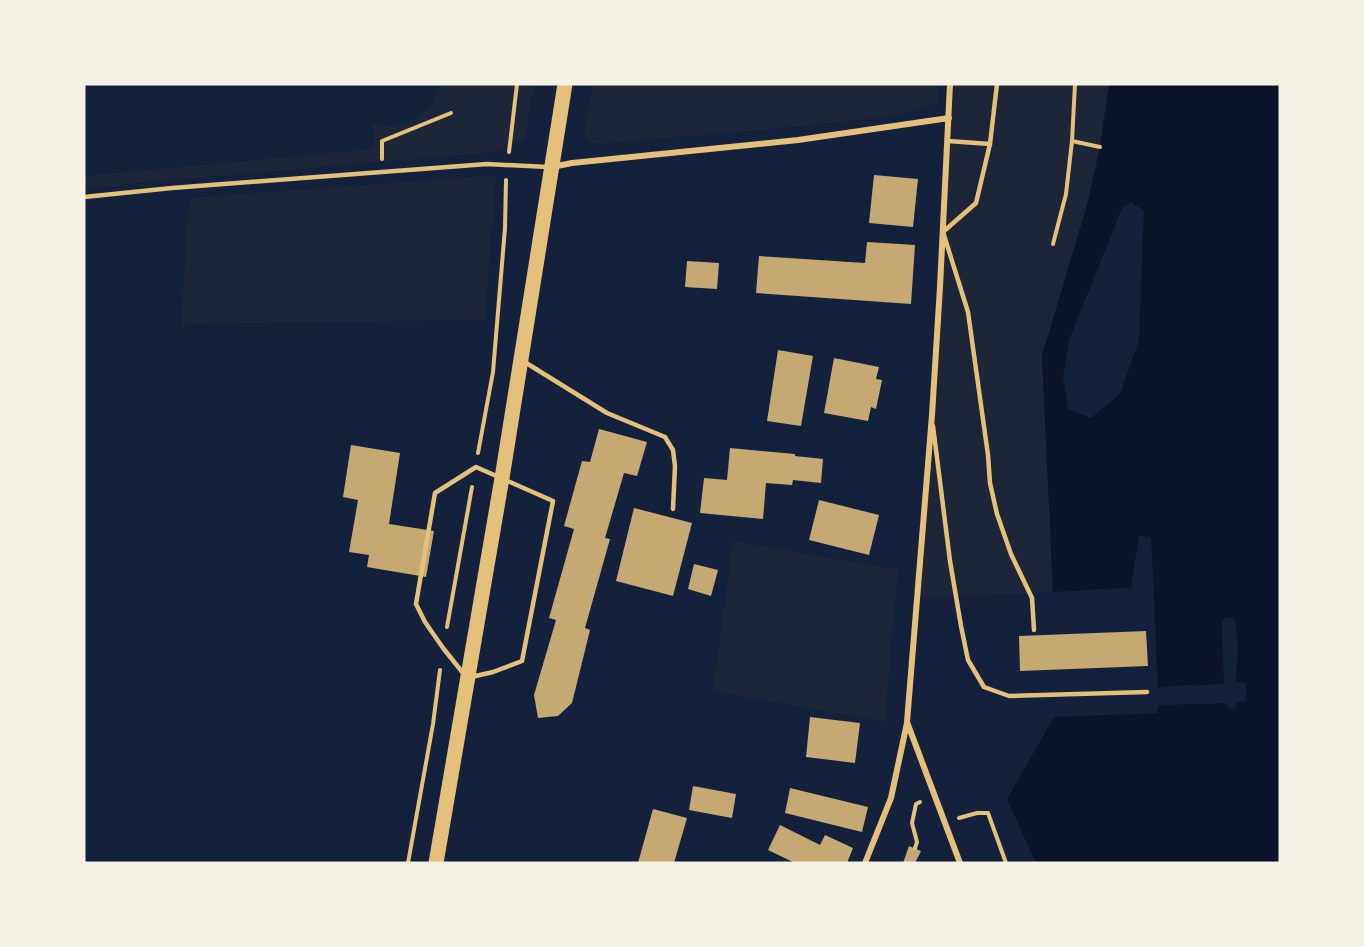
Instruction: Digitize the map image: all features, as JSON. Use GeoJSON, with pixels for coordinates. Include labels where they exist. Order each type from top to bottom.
{"type":"FeatureCollection","features":[{"type":"Feature","properties":{"kind":"main road"},"geometry":{"type":"LineString","coordinates":[[436,863],[502,478],[565,84]]}},
{"type":"Feature","properties":{"kind":"street"},"geometry":{"type":"LineString","coordinates":[[865,863],[891,798],[907,722],[932,415],[950,84]]}},
{"type":"Feature","properties":{"kind":"street"},"geometry":{"type":"LineString","coordinates":[[551,167],[798,140],[949,118]]}},
{"type":"Feature","properties":{"kind":"street"},"geometry":{"type":"LineString","coordinates":[[907,722],[960,863]]}},
{"type":"Feature","properties":{"kind":"lane"},"geometry":{"type":"LineString","coordinates":[[997,84],[990,144],[976,203],[943,232],[968,312],[990,483],[1011,554],[1032,598],[1034,630]]}},
{"type":"Feature","properties":{"kind":"lane"},"geometry":{"type":"LineString","coordinates":[[948,141],[990,144]]}},
{"type":"Feature","properties":{"kind":"lane"},"geometry":{"type":"LineString","coordinates":[[84,197],[487,164],[551,167]]}},
{"type":"Feature","properties":{"kind":"lane"},"geometry":{"type":"LineString","coordinates":[[521,360],[607,413],[665,437],[673,450],[675,466],[673,509]]}},
{"type":"Feature","properties":{"kind":"lane"},"geometry":{"type":"LineString","coordinates":[[932,415],[950,561],[961,626],[968,660],[984,687],[1010,696],[1147,692]]}},
{"type":"Feature","properties":{"kind":"lane"},"geometry":{"type":"LineString","coordinates":[[476,467],[502,478],[553,501],[522,661],[493,672],[467,678],[437,640],[416,604],[433,504],[435,493],[476,467]]}},
{"type":"Feature","properties":{"kind":"path"},"geometry":{"type":"LineString","coordinates":[[1053,244],[1066,194],[1075,84]]}},
{"type":"Feature","properties":{"kind":"path"},"geometry":{"type":"LineString","coordinates":[[382,141],[451,113]]}},
{"type":"Feature","properties":{"kind":"path"},"geometry":{"type":"LineString","coordinates":[[1072,141],[1100,147]]}},
{"type":"Feature","properties":{"kind":"path"},"geometry":{"type":"LineString","coordinates":[[915,848],[912,823],[916,804],[934,796]]}},
{"type":"Feature","properties":{"kind":"path"},"geometry":{"type":"LineString","coordinates":[[960,818],[977,813],[988,813],[1006,863]]}},
{"type":"Feature","properties":{"kind":"shaded area"},"geometry":{"type":"Polygon","coordinates":[[[440,84],[534,84],[525,139],[494,152],[84,189],[84,176],[373,149],[372,123],[395,127],[417,118],[433,103],[440,84]]]}},
{"type":"Feature","properties":{"kind":"shaded area"},"geometry":{"type":"Polygon","coordinates":[[[593,84],[938,84],[939,103],[900,115],[786,128],[595,144],[584,135],[593,84]]]}},
{"type":"Feature","properties":{"kind":"shaded area"},"geometry":{"type":"Polygon","coordinates":[[[950,84],[1109,84],[1100,147],[1087,205],[1042,356],[1053,592],[917,598],[932,415],[950,84]]]}},
{"type":"Feature","properties":{"kind":"shaded area"},"geometry":{"type":"Polygon","coordinates":[[[1109,84],[1280,84],[1280,682],[1236,683],[1238,644],[1235,621],[1225,617],[1222,621],[1224,684],[1158,687],[1151,537],[1139,536],[1131,588],[1053,592],[1042,356],[1087,205],[1100,147],[1109,84]],[[1131,202],[1122,208],[1069,340],[1063,377],[1068,409],[1091,418],[1120,394],[1139,340],[1144,211],[1131,202]]]}},
{"type":"Feature","properties":{"kind":"shaded area"},"geometry":{"type":"Polygon","coordinates":[[[496,175],[485,320],[181,324],[189,198],[496,175]]]}},
{"type":"Feature","properties":{"kind":"shaded area"},"geometry":{"type":"Polygon","coordinates":[[[733,541],[898,570],[885,722],[713,691],[733,541]]]}},
{"type":"Feature","properties":{"kind":"shaded area"},"geometry":{"type":"Polygon","coordinates":[[[1280,700],[1280,863],[1036,863],[1007,799],[1054,717],[1157,713],[1159,705],[1226,703],[1227,707],[1232,708],[1237,702],[1280,700]]]}},
{"type":"Feature","properties":{"kind":"building"},"geometry":{"type":"Polygon","coordinates":[[[874,175],[918,179],[913,227],[869,223],[874,175]]]}},
{"type":"Feature","properties":{"kind":"building"},"geometry":{"type":"Polygon","coordinates":[[[867,242],[915,245],[911,304],[756,293],[759,256],[865,263],[867,242]]]}},
{"type":"Feature","properties":{"kind":"building"},"geometry":{"type":"Polygon","coordinates":[[[687,261],[719,263],[717,289],[685,287],[687,261]]]}},
{"type":"Feature","properties":{"kind":"building"},"geometry":{"type":"Polygon","coordinates":[[[778,350],[813,356],[801,426],[767,421],[778,350]]]}},
{"type":"Feature","properties":{"kind":"building"},"geometry":{"type":"Polygon","coordinates":[[[834,358],[879,367],[876,379],[882,380],[876,409],[871,407],[868,421],[824,413],[834,358]]]}},
{"type":"Feature","properties":{"kind":"building"},"geometry":{"type":"Polygon","coordinates":[[[599,429],[647,442],[637,476],[624,473],[605,538],[610,539],[585,628],[590,630],[572,703],[558,716],[538,718],[534,695],[556,620],[549,618],[574,529],[564,526],[582,461],[590,462],[599,429]]]}},
{"type":"Feature","properties":{"kind":"building"},"geometry":{"type":"Polygon","coordinates":[[[351,445],[400,453],[389,524],[434,531],[426,577],[367,567],[369,555],[349,552],[358,500],[343,497],[351,445]]]}},
{"type":"Feature","properties":{"kind":"building"},"geometry":{"type":"Polygon","coordinates":[[[730,448],[823,459],[821,483],[793,480],[792,485],[766,483],[763,519],[700,513],[704,478],[727,480],[730,448]]]}},
{"type":"Feature","properties":{"kind":"building"},"geometry":{"type":"Polygon","coordinates":[[[819,500],[879,515],[869,555],[809,540],[819,500]]]}},
{"type":"Feature","properties":{"kind":"building"},"geometry":{"type":"Polygon","coordinates":[[[634,508],[692,523],[673,596],[616,581],[634,508]]]}},
{"type":"Feature","properties":{"kind":"building"},"geometry":{"type":"Polygon","coordinates":[[[694,564],[718,570],[711,596],[688,589],[694,564]]]}},
{"type":"Feature","properties":{"kind":"building"},"geometry":{"type":"Polygon","coordinates":[[[1146,631],[1148,666],[1020,671],[1019,636],[1146,631]]]}},
{"type":"Feature","properties":{"kind":"building"},"geometry":{"type":"Polygon","coordinates":[[[810,717],[860,723],[855,763],[806,757],[810,717]]]}},
{"type":"Feature","properties":{"kind":"building"},"geometry":{"type":"Polygon","coordinates":[[[693,786],[736,794],[732,818],[689,810],[693,786]]]}},
{"type":"Feature","properties":{"kind":"building"},"geometry":{"type":"Polygon","coordinates":[[[790,788],[868,807],[862,832],[785,813],[790,788]]]}},
{"type":"Feature","properties":{"kind":"building"},"geometry":{"type":"Polygon","coordinates":[[[653,809],[687,818],[674,863],[638,863],[653,809]]]}},
{"type":"Feature","properties":{"kind":"building"},"geometry":{"type":"Polygon","coordinates":[[[780,825],[820,845],[825,835],[853,848],[847,863],[795,863],[768,850],[780,825]]]}},
{"type":"Feature","properties":{"kind":"building"},"geometry":{"type":"Polygon","coordinates":[[[909,846],[921,851],[915,863],[903,863],[909,846]]]}},
{"type":"Feature","properties":{"kind":"waterway"},"geometry":{"type":"LineString","coordinates":[[1263,863],[1270,700],[1265,616]]}}]}
